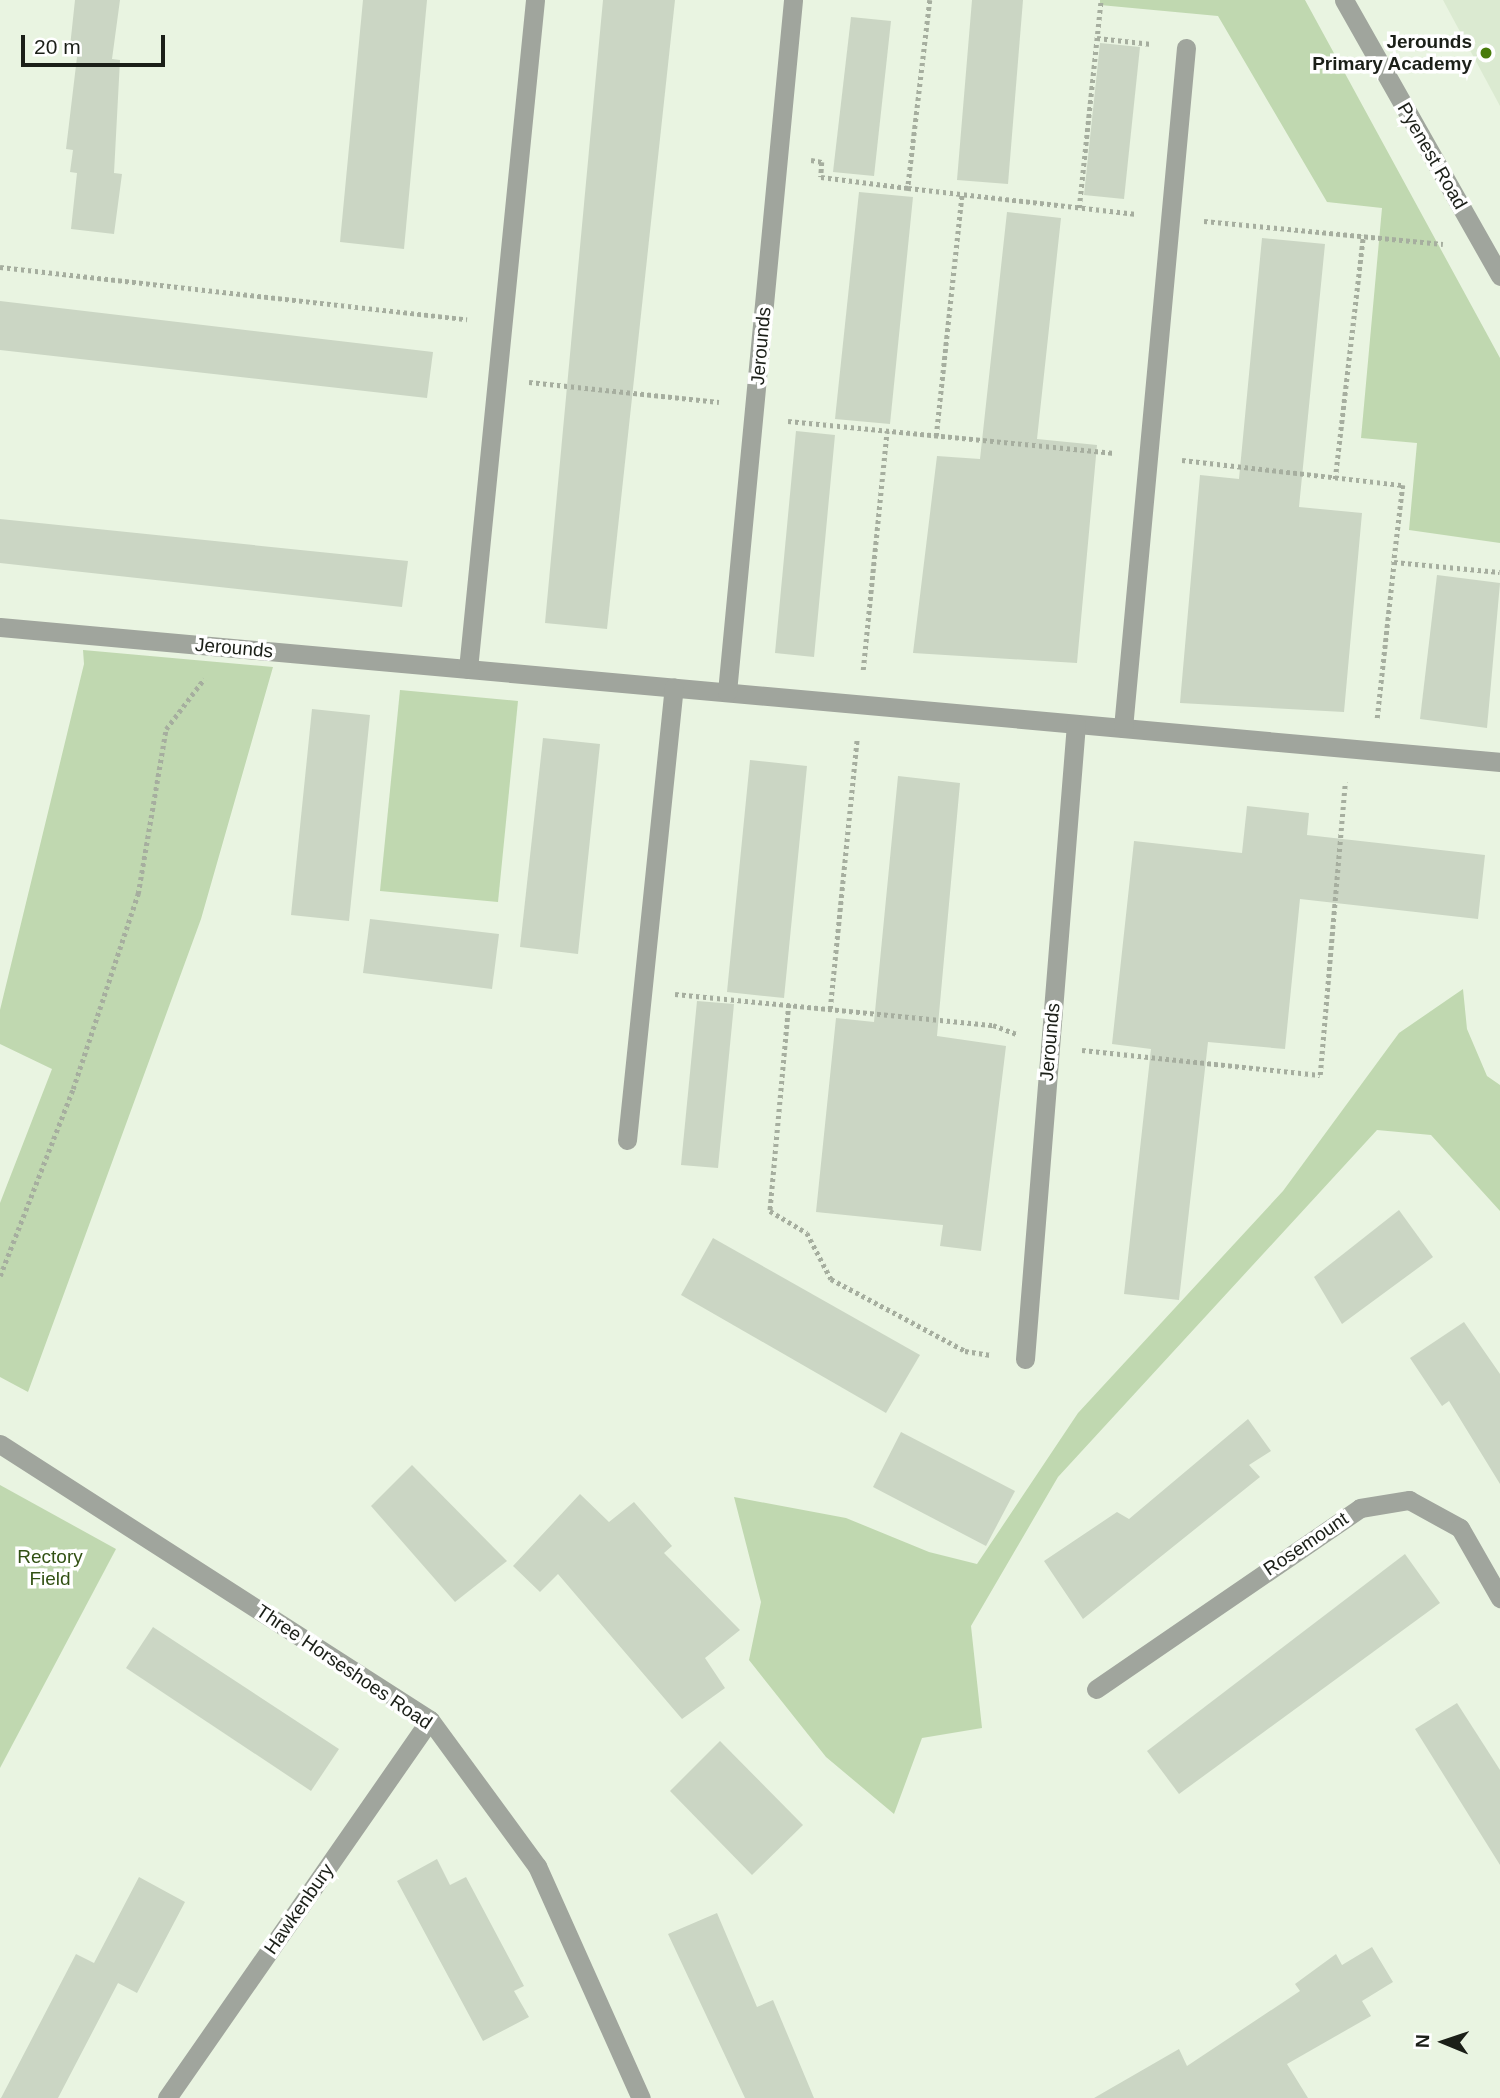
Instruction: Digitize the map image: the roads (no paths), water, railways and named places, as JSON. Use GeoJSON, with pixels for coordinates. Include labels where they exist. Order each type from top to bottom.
{"type":"FeatureCollection","features":[{"type":"Feature","properties":{"kind":"street"},"geometry":{"type":"LineString","coordinates":[[468,669],[535,0]]}},
{"type":"Feature","properties":{"kind":"street","name":"Jerounds"},"geometry":{"type":"LineString","coordinates":[[727,692],[793,0]]}},
{"type":"Feature","properties":{"kind":"street","name":"Pyenest Road"},"geometry":{"type":"LineString","coordinates":[[1344,0],[1500,276]]}},
{"type":"Feature","properties":{"kind":"street"},"geometry":{"type":"LineString","coordinates":[[1124,728],[1186,47]]}},
{"type":"Feature","properties":{"kind":"street","name":"Jerounds"},"geometry":{"type":"LineString","coordinates":[[0,627],[1500,762]]}},
{"type":"Feature","properties":{"kind":"street"},"geometry":{"type":"LineString","coordinates":[[627,1140],[674,687]]}},
{"type":"Feature","properties":{"kind":"street","name":"Jerounds"},"geometry":{"type":"LineString","coordinates":[[1025,1359],[1076,724]]}},
{"type":"Feature","properties":{"kind":"street","name":"Three Horseshoes Road"},"geometry":{"type":"LineString","coordinates":[[0,1444],[430,1720],[537,1866],[641,2098]]}},
{"type":"Feature","properties":{"kind":"street","name":"Rosemount"},"geometry":{"type":"LineString","coordinates":[[1096,1689],[1360,1508],[1409,1500],[1460,1528],[1500,1598]]}},
{"type":"Feature","properties":{"kind":"street","name":"Hawkenbury"},"geometry":{"type":"LineString","coordinates":[[167,2098],[430,1720]]}},
{"type":"Feature","properties":{"kind":"place","name":"Jerounds Primary Academy"},"geometry":{"type":"Point","coordinates":[1486,53]}},
{"type":"Feature","properties":{"kind":"park label","name":"Rectory Field"},"geometry":{"type":"Point","coordinates":[50,1568]}}]}
